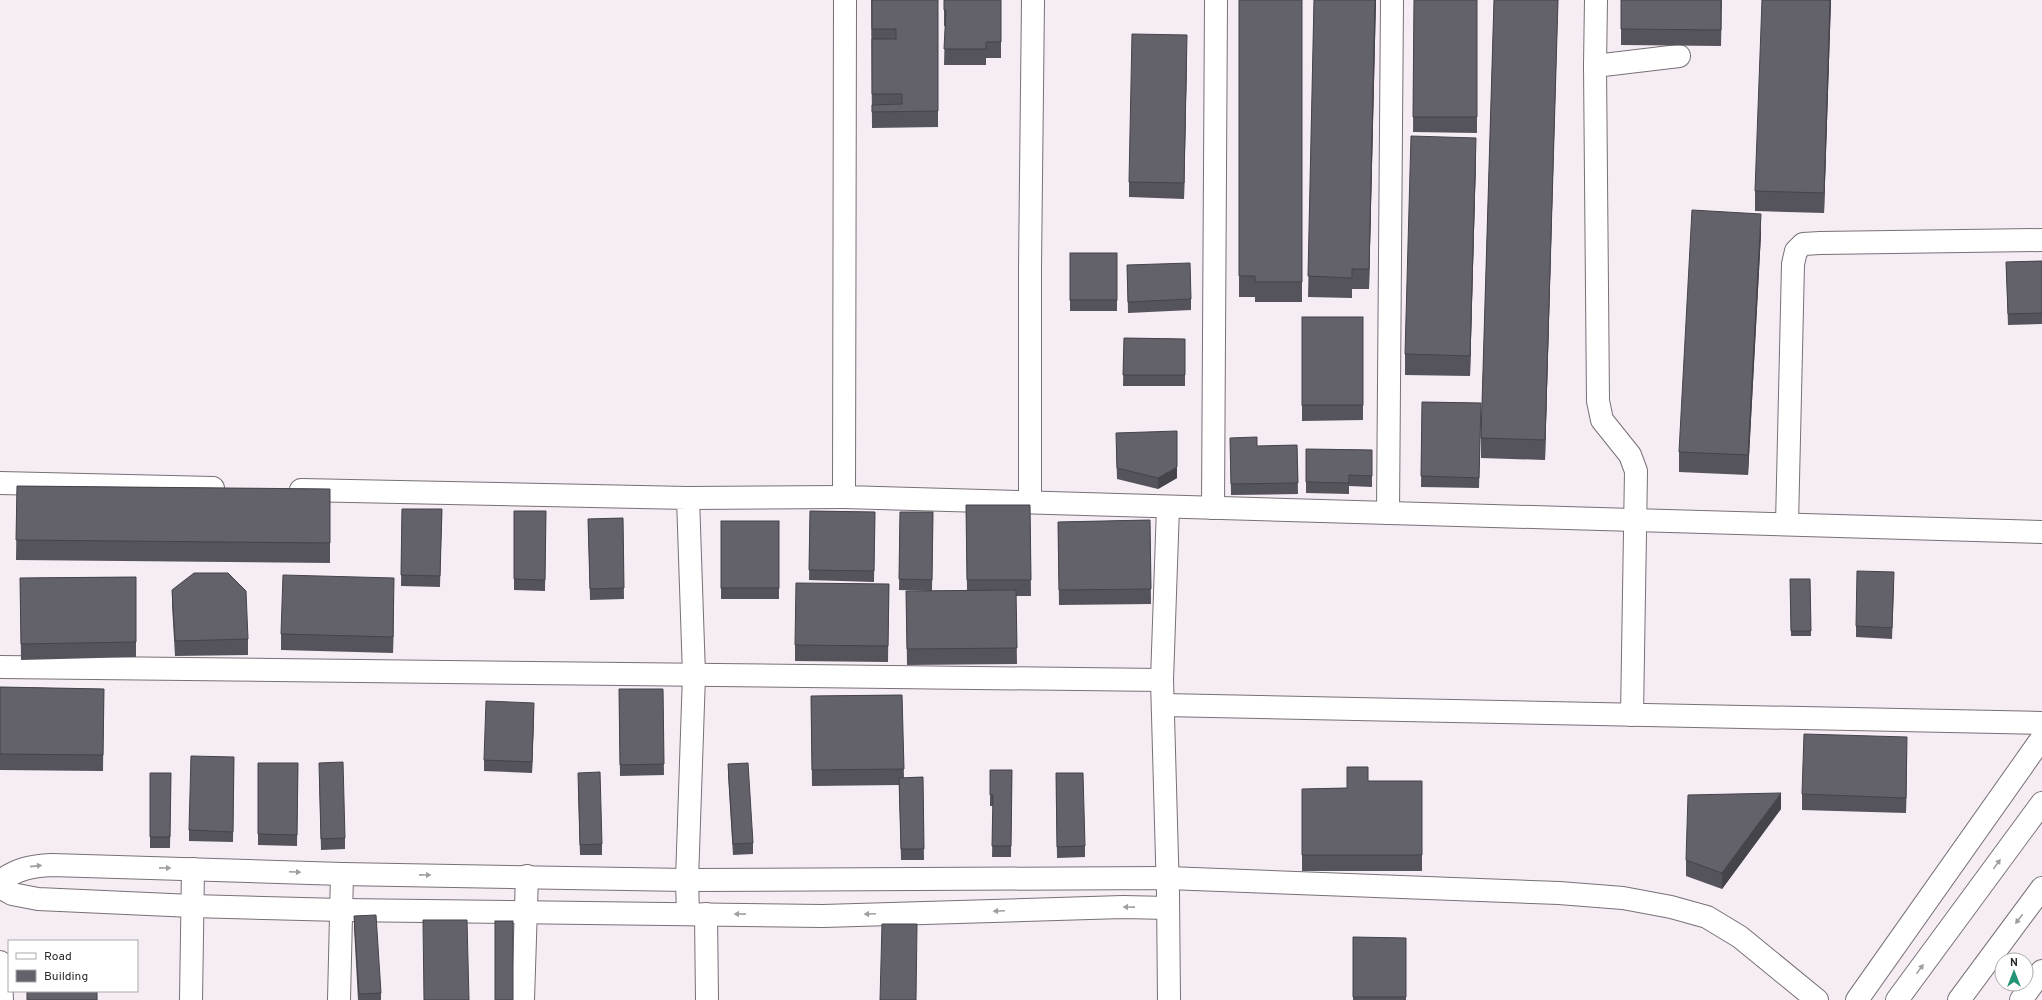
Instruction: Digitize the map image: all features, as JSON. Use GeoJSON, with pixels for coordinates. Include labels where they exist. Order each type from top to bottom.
{"type":"FeatureCollection","features":[{"type":"Feature","properties":{"kind":"main road"},"geometry":{"type":"LineString","coordinates":[[844,497],[846,0]]}},
{"type":"Feature","properties":{"kind":"main road"},"geometry":{"type":"LineString","coordinates":[[1030,502],[1030,259],[1033,0]]}},
{"type":"Feature","properties":{"kind":"main road"},"geometry":{"type":"LineString","coordinates":[[1213,508],[1216,0]]}},
{"type":"Feature","properties":{"kind":"main road"},"geometry":{"type":"LineString","coordinates":[[1388,513],[1392,0]]}},
{"type":"Feature","properties":{"kind":"main road"},"geometry":{"type":"LineString","coordinates":[[1596,0],[1595,66],[1598,401],[1602,420],[1630,455],[1636,471],[1632,715]]}},
{"type":"Feature","properties":{"kind":"main road"},"geometry":{"type":"LineString","coordinates":[[1595,66],[1679,56]]}},
{"type":"Feature","properties":{"kind":"main road"},"geometry":{"type":"LineString","coordinates":[[1787,524],[1793,264],[1796,251],[1804,244],[1820,243],[2042,240]]}},
{"type":"Feature","properties":{"kind":"main road"},"geometry":{"type":"LineString","coordinates":[[0,483],[230,488]]}},
{"type":"Feature","properties":{"kind":"main road"},"geometry":{"type":"LineString","coordinates":[[285,490],[688,498],[844,497],[2042,532]]}},
{"type":"Feature","properties":{"kind":"main road"},"geometry":{"type":"LineString","coordinates":[[688,498],[694,675],[687,880],[697,914],[707,1000]]}},
{"type":"Feature","properties":{"kind":"main road"},"geometry":{"type":"LineString","coordinates":[[1168,507],[1162,680],[1168,878],[1169,1000]]}},
{"type":"Feature","properties":{"kind":"main road"},"geometry":{"type":"LineString","coordinates":[[0,667],[1162,680]]}},
{"type":"Feature","properties":{"kind":"main road"},"geometry":{"type":"LineString","coordinates":[[1163,705],[2042,723]]}},
{"type":"Feature","properties":{"kind":"main road"},"geometry":{"type":"LineString","coordinates":[[1857,1000],[2042,738]]}},
{"type":"Feature","properties":{"kind":"main road"},"geometry":{"type":"LineString","coordinates":[[1897,1000],[2042,803]]}},
{"type":"Feature","properties":{"kind":"main road"},"geometry":{"type":"LineString","coordinates":[[0,881],[13,873],[32,866],[342,874],[527,876],[687,880],[1168,878],[1559,893],[1623,898],[1671,907],[1707,917],[1740,937],[1817,1000]]}},
{"type":"Feature","properties":{"kind":"main road"},"geometry":{"type":"LineString","coordinates":[[191,1000],[193,869]]}},
{"type":"Feature","properties":{"kind":"main road"},"geometry":{"type":"LineString","coordinates":[[339,1000],[342,874]]}},
{"type":"Feature","properties":{"kind":"main road"},"geometry":{"type":"LineString","coordinates":[[523,1000],[527,876]]}},
{"type":"Feature","properties":{"kind":"main road"},"geometry":{"type":"LineString","coordinates":[[0,887],[12,894],[38,899],[192,906],[341,910],[525,911],[823,916],[1124,907],[1168,908]]}},
{"type":"Feature","properties":{"kind":"main road"},"geometry":{"type":"LineString","coordinates":[[1959,1000],[2042,888]]}},
{"type":"Feature","properties":{"kind":"main road"},"geometry":{"type":"LineString","coordinates":[[0,962],[2,1000]]}},
{"type":"Feature","properties":{"kind":"main road"},"geometry":{"type":"LineString","coordinates":[[2021,1000],[2042,971]]}},
{"type":"Feature","properties":{"kind":"building"},"geometry":{"type":"Polygon","coordinates":[[[872,0],[938,0],[938,111],[872,112],[872,105],[902,104],[902,94],[872,94],[872,39],[896,39],[896,29],[872,29],[872,0]]]}},
{"type":"Feature","properties":{"kind":"building"},"geometry":{"type":"Polygon","coordinates":[[[944,0],[1001,0],[1001,42],[986,42],[986,49],[944,49],[946,10],[944,10],[944,0]]]}},
{"type":"Feature","properties":{"kind":"building"},"geometry":{"type":"Polygon","coordinates":[[[1239,0],[1302,0],[1302,282],[1255,282],[1255,276],[1239,276],[1239,0]]]}},
{"type":"Feature","properties":{"kind":"building"},"geometry":{"type":"Polygon","coordinates":[[[1314,0],[1375,0],[1369,269],[1352,269],[1352,278],[1308,276],[1314,0]]]}},
{"type":"Feature","properties":{"kind":"building"},"geometry":{"type":"Polygon","coordinates":[[[1414,0],[1477,0],[1477,117],[1413,117],[1414,0]]]}},
{"type":"Feature","properties":{"kind":"building"},"geometry":{"type":"Polygon","coordinates":[[[1494,0],[1558,0],[1545,440],[1481,438],[1494,0]]]}},
{"type":"Feature","properties":{"kind":"building"},"geometry":{"type":"Polygon","coordinates":[[[1621,0],[1721,0],[1721,30],[1621,29],[1621,0]]]}},
{"type":"Feature","properties":{"kind":"building"},"geometry":{"type":"Polygon","coordinates":[[[1762,0],[1830,0],[1824,193],[1755,191],[1762,0]]]}},
{"type":"Feature","properties":{"kind":"building"},"geometry":{"type":"Polygon","coordinates":[[[1132,34],[1187,35],[1184,183],[1129,182],[1132,34]]]}},
{"type":"Feature","properties":{"kind":"building"},"geometry":{"type":"Polygon","coordinates":[[[1411,136],[1476,138],[1470,356],[1405,354],[1411,136]]]}},
{"type":"Feature","properties":{"kind":"building"},"geometry":{"type":"Polygon","coordinates":[[[1692,210],[1761,214],[1748,455],[1679,452],[1692,210]]]}},
{"type":"Feature","properties":{"kind":"building"},"geometry":{"type":"Polygon","coordinates":[[[1070,253],[1117,253],[1117,300],[1070,300],[1070,253]]]}},
{"type":"Feature","properties":{"kind":"building"},"geometry":{"type":"Polygon","coordinates":[[[2042,261],[2042,313],[2008,314],[2006,262],[2042,261]]]}},
{"type":"Feature","properties":{"kind":"building"},"geometry":{"type":"Polygon","coordinates":[[[1190,263],[1191,299],[1128,302],[1127,265],[1190,263]]]}},
{"type":"Feature","properties":{"kind":"building"},"geometry":{"type":"Polygon","coordinates":[[[1302,317],[1363,317],[1363,405],[1302,405],[1302,317]]]}},
{"type":"Feature","properties":{"kind":"building"},"geometry":{"type":"Polygon","coordinates":[[[1124,338],[1185,339],[1185,375],[1123,375],[1124,338]]]}},
{"type":"Feature","properties":{"kind":"building"},"geometry":{"type":"Polygon","coordinates":[[[1422,402],[1481,403],[1479,478],[1421,476],[1422,402]]]}},
{"type":"Feature","properties":{"kind":"building"},"geometry":{"type":"Polygon","coordinates":[[[1177,431],[1177,467],[1158,478],[1117,468],[1116,433],[1177,431]]]}},
{"type":"Feature","properties":{"kind":"building"},"geometry":{"type":"Polygon","coordinates":[[[1257,437],[1257,446],[1297,445],[1298,483],[1231,484],[1230,438],[1257,437]]]}},
{"type":"Feature","properties":{"kind":"building"},"geometry":{"type":"Polygon","coordinates":[[[1306,449],[1372,450],[1372,476],[1349,475],[1349,483],[1306,482],[1306,449]]]}},
{"type":"Feature","properties":{"kind":"building"},"geometry":{"type":"Polygon","coordinates":[[[17,486],[330,489],[330,543],[16,540],[17,486]]]}},
{"type":"Feature","properties":{"kind":"building"},"geometry":{"type":"Polygon","coordinates":[[[966,505],[1030,505],[1031,580],[967,580],[966,505]]]}},
{"type":"Feature","properties":{"kind":"building"},"geometry":{"type":"Polygon","coordinates":[[[402,509],[442,509],[440,576],[401,575],[402,509]]]}},
{"type":"Feature","properties":{"kind":"building"},"geometry":{"type":"Polygon","coordinates":[[[514,511],[546,511],[545,580],[514,579],[514,511]]]}},
{"type":"Feature","properties":{"kind":"building"},"geometry":{"type":"Polygon","coordinates":[[[810,511],[875,512],[874,571],[809,570],[810,511]]]}},
{"type":"Feature","properties":{"kind":"building"},"geometry":{"type":"Polygon","coordinates":[[[900,512],[933,512],[932,580],[899,579],[900,512]]]}},
{"type":"Feature","properties":{"kind":"building"},"geometry":{"type":"Polygon","coordinates":[[[623,518],[624,588],[590,589],[588,519],[623,518]]]}},
{"type":"Feature","properties":{"kind":"building"},"geometry":{"type":"Polygon","coordinates":[[[1150,520],[1151,589],[1059,590],[1058,522],[1150,520]]]}},
{"type":"Feature","properties":{"kind":"building"},"geometry":{"type":"Polygon","coordinates":[[[721,521],[779,521],[779,588],[721,588],[721,521]]]}},
{"type":"Feature","properties":{"kind":"building"},"geometry":{"type":"Polygon","coordinates":[[[1857,571],[1894,572],[1892,628],[1856,626],[1857,571]]]}},
{"type":"Feature","properties":{"kind":"building"},"geometry":{"type":"Polygon","coordinates":[[[194,573],[228,573],[246,591],[248,639],[175,641],[172,590],[194,573]]]}},
{"type":"Feature","properties":{"kind":"building"},"geometry":{"type":"Polygon","coordinates":[[[283,575],[394,578],[393,637],[281,634],[283,575]]]}},
{"type":"Feature","properties":{"kind":"building"},"geometry":{"type":"Polygon","coordinates":[[[136,577],[136,642],[21,644],[20,578],[136,577]]]}},
{"type":"Feature","properties":{"kind":"building"},"geometry":{"type":"Polygon","coordinates":[[[1790,579],[1810,579],[1811,631],[1791,631],[1790,579]]]}},
{"type":"Feature","properties":{"kind":"building"},"geometry":{"type":"Polygon","coordinates":[[[796,583],[889,584],[888,646],[795,645],[796,583]]]}},
{"type":"Feature","properties":{"kind":"building"},"geometry":{"type":"Polygon","coordinates":[[[1016,590],[1017,648],[907,649],[906,591],[1016,590]]]}},
{"type":"Feature","properties":{"kind":"building"},"geometry":{"type":"Polygon","coordinates":[[[0,687],[104,689],[103,755],[0,754],[0,687]]]}},
{"type":"Feature","properties":{"kind":"building"},"geometry":{"type":"Polygon","coordinates":[[[619,689],[663,689],[664,764],[620,765],[619,689]]]}},
{"type":"Feature","properties":{"kind":"building"},"geometry":{"type":"Polygon","coordinates":[[[902,695],[904,769],[812,770],[811,696],[902,695]]]}},
{"type":"Feature","properties":{"kind":"building"},"geometry":{"type":"Polygon","coordinates":[[[486,701],[534,703],[532,762],[484,760],[486,701]]]}},
{"type":"Feature","properties":{"kind":"building"},"geometry":{"type":"Polygon","coordinates":[[[1804,734],[1907,737],[1906,798],[1802,794],[1804,734]]]}},
{"type":"Feature","properties":{"kind":"building"},"geometry":{"type":"Polygon","coordinates":[[[191,756],[234,757],[233,832],[189,830],[191,756]]]}},
{"type":"Feature","properties":{"kind":"building"},"geometry":{"type":"Polygon","coordinates":[[[343,762],[345,838],[321,839],[319,763],[343,762]]]}},
{"type":"Feature","properties":{"kind":"building"},"geometry":{"type":"Polygon","coordinates":[[[258,763],[298,763],[297,835],[258,834],[258,763]]]}},
{"type":"Feature","properties":{"kind":"building"},"geometry":{"type":"Polygon","coordinates":[[[748,763],[753,843],[733,844],[728,764],[748,763]]]}},
{"type":"Feature","properties":{"kind":"building"},"geometry":{"type":"Polygon","coordinates":[[[1347,767],[1368,767],[1368,781],[1422,781],[1422,855],[1302,855],[1302,789],[1347,788],[1347,767]]]}},
{"type":"Feature","properties":{"kind":"building"},"geometry":{"type":"Polygon","coordinates":[[[990,770],[1012,770],[1011,846],[992,846],[993,795],[990,795],[990,770]]]}},
{"type":"Feature","properties":{"kind":"building"},"geometry":{"type":"Polygon","coordinates":[[[600,772],[602,844],[580,845],[578,773],[600,772]]]}},
{"type":"Feature","properties":{"kind":"building"},"geometry":{"type":"Polygon","coordinates":[[[150,773],[171,773],[170,837],[150,837],[150,773]]]}},
{"type":"Feature","properties":{"kind":"building"},"geometry":{"type":"Polygon","coordinates":[[[1056,773],[1083,773],[1085,846],[1057,847],[1056,773]]]}},
{"type":"Feature","properties":{"kind":"building"},"geometry":{"type":"Polygon","coordinates":[[[923,777],[924,849],[901,849],[899,778],[923,777]]]}},
{"type":"Feature","properties":{"kind":"building"},"geometry":{"type":"Polygon","coordinates":[[[1781,793],[1722,873],[1686,860],[1688,795],[1781,793]]]}},
{"type":"Feature","properties":{"kind":"building"},"geometry":{"type":"Polygon","coordinates":[[[376,915],[381,993],[359,994],[354,916],[376,915]]]}},
{"type":"Feature","properties":{"kind":"building"},"geometry":{"type":"Polygon","coordinates":[[[423,920],[467,920],[469,1000],[424,1000],[423,920]]]}},
{"type":"Feature","properties":{"kind":"building"},"geometry":{"type":"Polygon","coordinates":[[[495,921],[513,921],[513,1000],[495,1000],[495,921]]]}},
{"type":"Feature","properties":{"kind":"building"},"geometry":{"type":"Polygon","coordinates":[[[882,924],[917,924],[916,1000],[880,1000],[882,924]]]}},
{"type":"Feature","properties":{"kind":"building"},"geometry":{"type":"Polygon","coordinates":[[[1353,937],[1406,938],[1406,997],[1353,997],[1353,937]]]}},
{"type":"Feature","properties":{"kind":"building"},"geometry":{"type":"Polygon","coordinates":[[[27,992],[97,992],[97,1000],[27,1000],[27,992]]]}}]}
